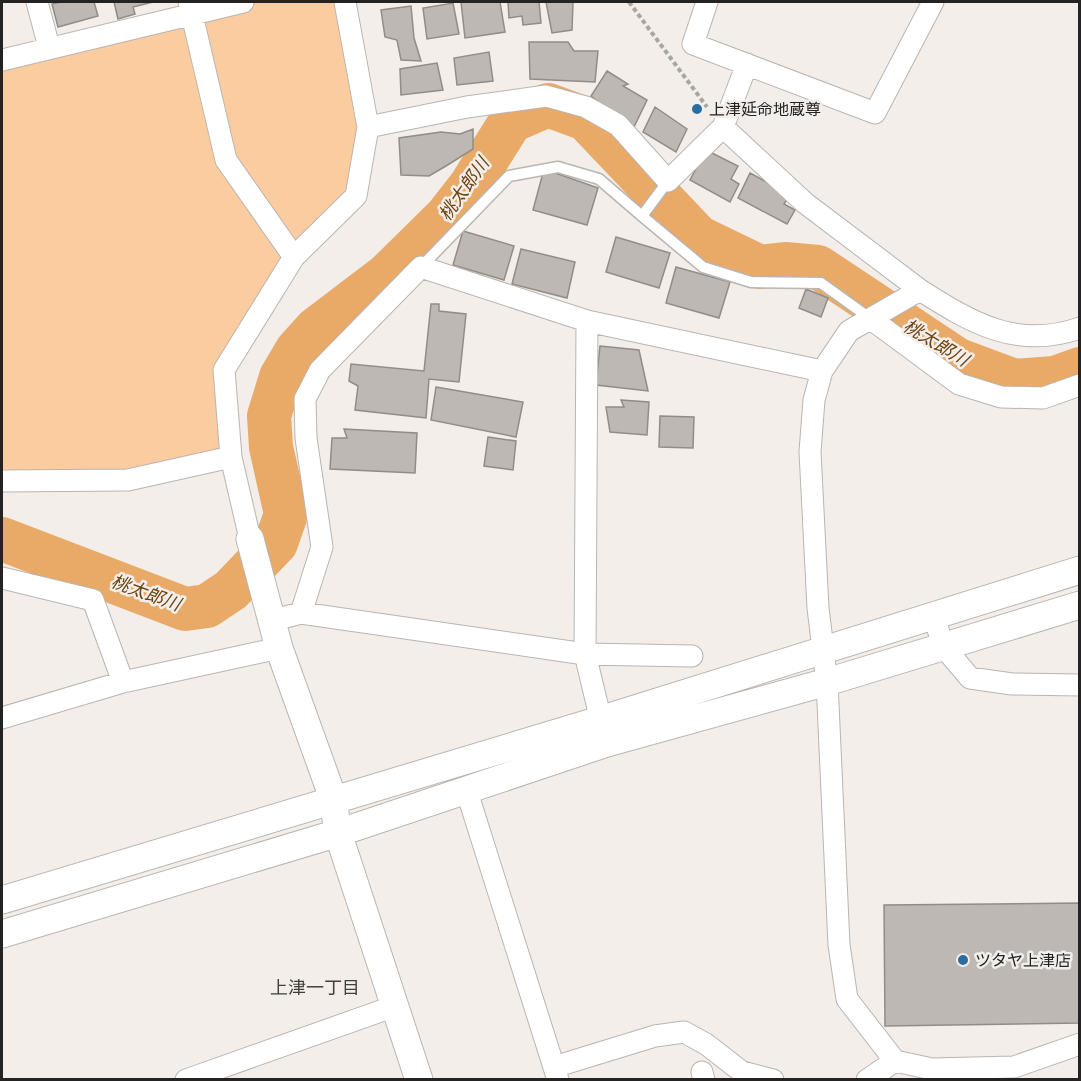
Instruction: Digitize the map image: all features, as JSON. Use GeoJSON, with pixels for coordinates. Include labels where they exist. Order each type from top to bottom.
{"type":"FeatureCollection","features":[{"type":"Feature","properties":{"kind":"street"},"geometry":{"type":"LineString","coordinates":[[37,2],[49,47]]}},
{"type":"Feature","properties":{"kind":"street"},"geometry":{"type":"LineString","coordinates":[[2,60],[191,8],[243,2]]}},
{"type":"Feature","properties":{"kind":"street"},"geometry":{"type":"LineString","coordinates":[[345,2],[368,127],[356,196],[294,257],[225,370],[231,457],[250,539],[274,620],[279,648],[333,798],[338,833],[419,1080]]}},
{"type":"Feature","properties":{"kind":"street"},"geometry":{"type":"LineString","coordinates":[[707,2],[693,44],[875,113],[933,2]]}},
{"type":"Feature","properties":{"kind":"street"},"geometry":{"type":"LineString","coordinates":[[191,8],[226,160],[294,257]]}},
{"type":"Feature","properties":{"kind":"street"},"geometry":{"type":"LineString","coordinates":[[368,127],[467,107],[546,96],[586,107],[618,125],[668,181],[723,127],[747,64]]}},
{"type":"Feature","properties":{"kind":"street"},"geometry":{"type":"LineString","coordinates":[[723,127],[805,203],[920,290],[964,318],[1011,335],[1056,336],[1080,328]]}},
{"type":"Feature","properties":{"kind":"street"},"geometry":{"type":"LineString","coordinates":[[301,613],[322,547],[306,438],[305,399],[320,370],[421,267],[587,321],[822,370]]}},
{"type":"Feature","properties":{"kind":"street"},"geometry":{"type":"LineString","coordinates":[[920,290],[849,331],[822,370],[814,400],[810,452],[818,608],[827,682],[838,945],[847,999],[895,1061],[933,1074],[1014,1067],[1080,1044]]}},
{"type":"Feature","properties":{"kind":"street"},"geometry":{"type":"LineString","coordinates":[[871,319],[960,384],[1001,397],[1043,398],[1080,385]]}},
{"type":"Feature","properties":{"kind":"street"},"geometry":{"type":"LineString","coordinates":[[587,321],[585,654],[604,731]]}},
{"type":"Feature","properties":{"kind":"street"},"geometry":{"type":"LineString","coordinates":[[2,481],[128,480],[231,457]]}},
{"type":"Feature","properties":{"kind":"street"},"geometry":{"type":"LineString","coordinates":[[2,934],[338,833],[466,789],[604,731],[824,649],[1080,570]]}},
{"type":"Feature","properties":{"kind":"street"},"geometry":{"type":"LineString","coordinates":[[2,578],[93,600],[123,682]]}},
{"type":"Feature","properties":{"kind":"street"},"geometry":{"type":"LineString","coordinates":[[2,900],[333,798],[604,731],[827,682],[1080,605]]}},
{"type":"Feature","properties":{"kind":"street"},"geometry":{"type":"LineString","coordinates":[[274,620],[301,613],[585,654],[692,656]]}},
{"type":"Feature","properties":{"kind":"street"},"geometry":{"type":"LineString","coordinates":[[934,616],[943,646],[970,678],[1012,684],[1080,685]]}},
{"type":"Feature","properties":{"kind":"street"},"geometry":{"type":"LineString","coordinates":[[2,718],[123,682],[279,648]]}},
{"type":"Feature","properties":{"kind":"street"},"geometry":{"type":"LineString","coordinates":[[466,789],[556,1073],[655,1036],[684,1032],[706,1044],[742,1072],[773,1080]]}},
{"type":"Feature","properties":{"kind":"street"},"geometry":{"type":"LineString","coordinates":[[186,1080],[395,1006]]}},
{"type":"Feature","properties":{"kind":"street"},"geometry":{"type":"LineString","coordinates":[[863,1079],[895,1061]]}},
{"type":"Feature","properties":{"kind":"lane"},"geometry":{"type":"LineString","coordinates":[[421,267],[509,176],[558,167],[599,179],[703,267],[750,282],[821,283],[871,319]]}},
{"type":"Feature","properties":{"kind":"lane"},"geometry":{"type":"LineString","coordinates":[[642,216],[668,181]]}},
{"type":"Feature","properties":{"kind":"path"},"geometry":{"type":"LineString","coordinates":[[629,2],[723,127]]}},
{"type":"Feature","properties":{"kind":"shaded area"},"geometry":{"type":"Polygon","coordinates":[[[243,2],[345,2],[368,127],[356,196],[294,257],[225,370],[231,457],[128,480],[2,481],[2,62],[243,2]]]}},
{"type":"Feature","properties":{"kind":"building"},"geometry":{"type":"Polygon","coordinates":[[[94,2],[98,16],[58,27],[52,4],[94,2]]]}},
{"type":"Feature","properties":{"kind":"building"},"geometry":{"type":"Polygon","coordinates":[[[114,2],[153,2],[133,7],[135,14],[118,19],[114,2]]]}},
{"type":"Feature","properties":{"kind":"building"},"geometry":{"type":"Polygon","coordinates":[[[461,2],[500,2],[505,32],[465,38],[461,2]]]}},
{"type":"Feature","properties":{"kind":"building"},"geometry":{"type":"Polygon","coordinates":[[[508,2],[539,2],[541,23],[523,25],[522,16],[509,18],[508,2]]]}},
{"type":"Feature","properties":{"kind":"building"},"geometry":{"type":"Polygon","coordinates":[[[546,2],[573,2],[572,30],[552,33],[546,2]]]}},
{"type":"Feature","properties":{"kind":"building"},"geometry":{"type":"Polygon","coordinates":[[[453,3],[459,34],[427,39],[423,8],[453,3]]]}},
{"type":"Feature","properties":{"kind":"building"},"geometry":{"type":"Polygon","coordinates":[[[411,6],[414,38],[421,61],[401,60],[397,40],[385,37],[381,10],[411,6]]]}},
{"type":"Feature","properties":{"kind":"building"},"geometry":{"type":"Polygon","coordinates":[[[529,42],[568,42],[574,51],[598,51],[595,82],[530,79],[529,42]]]}},
{"type":"Feature","properties":{"kind":"building"},"geometry":{"type":"Polygon","coordinates":[[[489,52],[493,81],[457,85],[454,58],[489,52]]]}},
{"type":"Feature","properties":{"kind":"building"},"geometry":{"type":"Polygon","coordinates":[[[437,63],[443,90],[401,95],[400,69],[437,63]]]}},
{"type":"Feature","properties":{"kind":"building"},"geometry":{"type":"Polygon","coordinates":[[[607,71],[628,84],[623,86],[647,100],[633,129],[591,96],[607,71]]]}},
{"type":"Feature","properties":{"kind":"building"},"geometry":{"type":"Polygon","coordinates":[[[655,107],[687,129],[676,152],[643,132],[655,107]]]}},
{"type":"Feature","properties":{"kind":"building"},"geometry":{"type":"Polygon","coordinates":[[[473,129],[473,149],[429,176],[401,175],[399,138],[441,132],[460,134],[473,129]]]}},
{"type":"Feature","properties":{"kind":"building"},"geometry":{"type":"Polygon","coordinates":[[[706,150],[738,166],[731,179],[739,184],[730,202],[690,180],[706,150]]]}},
{"type":"Feature","properties":{"kind":"building"},"geometry":{"type":"Polygon","coordinates":[[[544,169],[598,188],[587,225],[533,210],[544,169]]]}},
{"type":"Feature","properties":{"kind":"building"},"geometry":{"type":"Polygon","coordinates":[[[750,173],[790,195],[784,204],[795,210],[787,224],[738,198],[750,173]]]}},
{"type":"Feature","properties":{"kind":"building"},"geometry":{"type":"Polygon","coordinates":[[[463,231],[514,246],[504,280],[453,265],[463,231]]]}},
{"type":"Feature","properties":{"kind":"building"},"geometry":{"type":"Polygon","coordinates":[[[616,237],[670,253],[659,288],[606,272],[616,237]]]}},
{"type":"Feature","properties":{"kind":"building"},"geometry":{"type":"Polygon","coordinates":[[[521,249],[575,262],[567,298],[512,284],[521,249]]]}},
{"type":"Feature","properties":{"kind":"building"},"geometry":{"type":"Polygon","coordinates":[[[676,267],[730,282],[719,318],[666,303],[676,267]]]}},
{"type":"Feature","properties":{"kind":"building"},"geometry":{"type":"Polygon","coordinates":[[[806,289],[828,298],[821,317],[799,308],[806,289]]]}},
{"type":"Feature","properties":{"kind":"building"},"geometry":{"type":"Polygon","coordinates":[[[431,304],[439,304],[439,311],[466,314],[459,382],[429,379],[426,418],[355,410],[358,386],[349,381],[351,364],[424,371],[431,304]]]}},
{"type":"Feature","properties":{"kind":"building"},"geometry":{"type":"Polygon","coordinates":[[[600,346],[639,350],[648,391],[596,385],[600,346]]]}},
{"type":"Feature","properties":{"kind":"building"},"geometry":{"type":"Polygon","coordinates":[[[436,387],[523,402],[516,437],[431,420],[436,387]]]}},
{"type":"Feature","properties":{"kind":"building"},"geometry":{"type":"Polygon","coordinates":[[[621,400],[649,402],[647,435],[610,432],[606,407],[624,407],[621,400]]]}},
{"type":"Feature","properties":{"kind":"building"},"geometry":{"type":"Polygon","coordinates":[[[660,416],[694,417],[693,448],[659,447],[660,416]]]}},
{"type":"Feature","properties":{"kind":"building"},"geometry":{"type":"Polygon","coordinates":[[[344,429],[417,433],[415,473],[330,469],[332,438],[347,438],[344,429]]]}},
{"type":"Feature","properties":{"kind":"building"},"geometry":{"type":"Polygon","coordinates":[[[488,437],[516,441],[513,470],[484,466],[488,437]]]}},
{"type":"Feature","properties":{"kind":"building"},"geometry":{"type":"Polygon","coordinates":[[[1080,903],[1080,1023],[885,1026],[884,905],[1080,903]]]}},
{"type":"Feature","properties":{"kind":"waterway","name":"桃太郎川"},"geometry":{"type":"LineString","coordinates":[[2,539],[185,609],[207,606],[231,590],[276,543],[286,514],[271,447],[269,416],[281,377],[297,350],[316,329],[387,275],[446,217],[471,185],[511,121],[548,105],[586,119],[698,237],[760,267],[785,264],[818,267],[958,360],[1015,381],[1055,378],[1080,369]]}},
{"type":"Feature","properties":{"kind":"place","name":"上津延命地蔵尊"},"geometry":{"type":"Point","coordinates":[697,109]}},
{"type":"Feature","properties":{"kind":"place","name":"ツタヤ上津店"},"geometry":{"type":"Point","coordinates":[963,960]}},
{"type":"Feature","properties":{"kind":"district","name":"上津一丁目"},"geometry":{"type":"Point","coordinates":[315,988]}}]}
